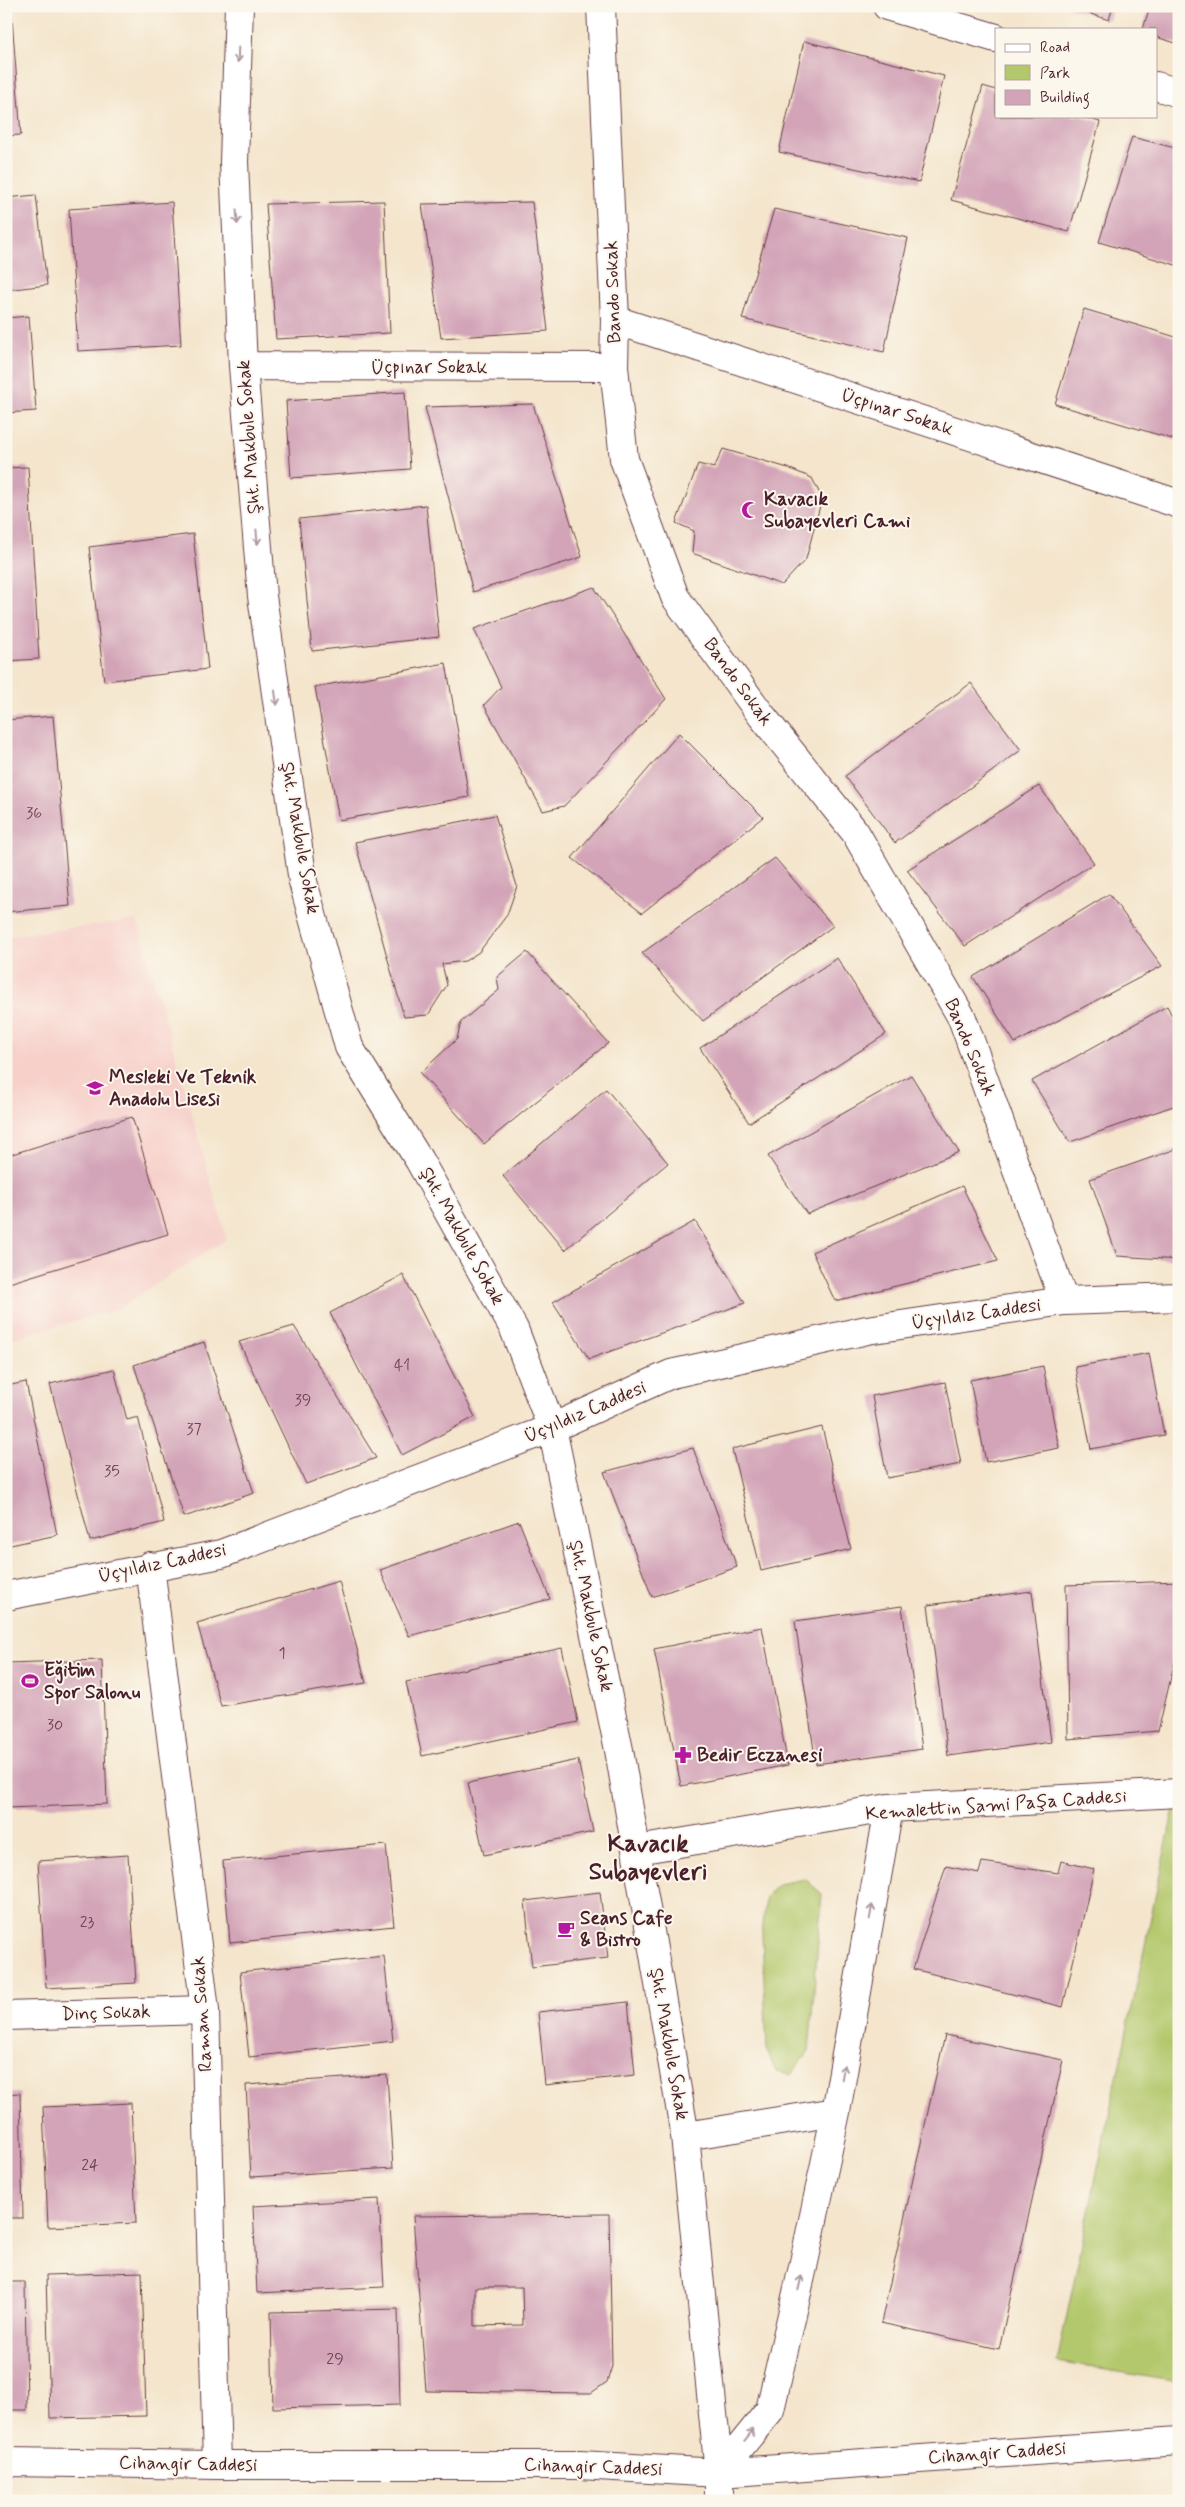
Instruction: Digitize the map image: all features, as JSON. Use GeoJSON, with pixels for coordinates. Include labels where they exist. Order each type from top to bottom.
{"type":"FeatureCollection","features":[{"type":"Feature","properties":{"kind":"street","name":"Şht. Makbule Sokak"},"geometry":{"type":"LineString","coordinates":[[239,6],[234,162],[243,366],[262,596],[303,882],[349,1046],[419,1160],[514,1329],[552,1428],[619,1750],[685,2136],[719,2472],[719,2501]]}},
{"type":"Feature","properties":{"kind":"street","name":"Bando Sokak"},"geometry":{"type":"LineString","coordinates":[[601,6],[615,320],[614,367],[624,459],[675,597],[762,716],[855,832],[962,1018],[1064,1301]]}},
{"type":"Feature","properties":{"kind":"street"},"geometry":{"type":"LineString","coordinates":[[887,6],[995,38]]}},
{"type":"Feature","properties":{"kind":"street"},"geometry":{"type":"LineString","coordinates":[[1158,87],[1179,93]]}},
{"type":"Feature","properties":{"kind":"street","name":"Üçpınar Sokak"},"geometry":{"type":"LineString","coordinates":[[615,320],[1179,504]]}},
{"type":"Feature","properties":{"kind":"street","name":"Üçpınar Sokak"},"geometry":{"type":"LineString","coordinates":[[243,366],[614,367]]}},
{"type":"Feature","properties":{"kind":"street","name":"Üçyıldız Caddesi"},"geometry":{"type":"LineString","coordinates":[[6,1596],[150,1566],[221,1554],[552,1428],[671,1374],[867,1330],[1064,1301],[1179,1298]]}},
{"type":"Feature","properties":{"kind":"street","name":"Raman Sokak"},"geometry":{"type":"LineString","coordinates":[[150,1566],[205,2010],[217,2465]]}},
{"type":"Feature","properties":{"kind":"street","name":"Kemalettin Sami Paşa Caddesi"},"geometry":{"type":"LineString","coordinates":[[637,1850],[889,1808],[1179,1793]]}},
{"type":"Feature","properties":{"kind":"street"},"geometry":{"type":"LineString","coordinates":[[719,2472],[770,2410],[804,2266],[836,2112],[889,1808]]}},
{"type":"Feature","properties":{"kind":"street","name":"Dinç Sokak"},"geometry":{"type":"LineString","coordinates":[[6,2016],[205,2010]]}},
{"type":"Feature","properties":{"kind":"street"},"geometry":{"type":"LineString","coordinates":[[685,2136],[836,2112]]}},
{"type":"Feature","properties":{"kind":"street","name":"Cihangir Caddesi"},"geometry":{"type":"LineString","coordinates":[[6,2462],[217,2465],[580,2465],[719,2472],[1179,2441]]}},
{"type":"Feature","properties":{"kind":"shaded area","name":"Mesleki Ve Teknik Anadolu Lisesi"},"geometry":{"type":"Polygon","coordinates":[[[137,920],[227,1239],[118,1309],[6,1340],[6,936],[137,920]]]}},
{"type":"Feature","properties":{"kind":"green space"},"geometry":{"type":"Polygon","coordinates":[[[1179,1784],[1179,2382],[1057,2362],[1179,1784]]]}},
{"type":"Feature","properties":{"kind":"green space"},"geometry":{"type":"Polygon","coordinates":[[[805,1879],[822,1894],[809,2052],[791,2075],[776,2072],[767,2051],[762,1934],[766,1897],[778,1884],[805,1879]]]}},
{"type":"Feature","properties":{"kind":"building"},"geometry":{"type":"Polygon","coordinates":[[[6,6],[11,6],[21,135],[6,136],[6,6]]]}},
{"type":"Feature","properties":{"kind":"building"},"geometry":{"type":"Polygon","coordinates":[[[1066,6],[1113,6],[1109,20],[1066,6]]]}},
{"type":"Feature","properties":{"kind":"building"},"geometry":{"type":"Polygon","coordinates":[[[1150,6],[1179,6],[1179,44],[1158,38],[1158,28],[1143,28],[1150,6]]]}},
{"type":"Feature","properties":{"kind":"building"},"geometry":{"type":"Polygon","coordinates":[[[804,41],[944,76],[919,182],[779,152],[804,41]]]}},
{"type":"Feature","properties":{"kind":"building"},"geometry":{"type":"Polygon","coordinates":[[[983,86],[995,90],[995,118],[1087,118],[1100,122],[1069,232],[951,200],[983,86]]]}},
{"type":"Feature","properties":{"kind":"building"},"geometry":{"type":"Polygon","coordinates":[[[1132,137],[1179,149],[1179,266],[1099,242],[1132,137]]]}},
{"type":"Feature","properties":{"kind":"building"},"geometry":{"type":"Polygon","coordinates":[[[36,195],[47,285],[6,290],[6,198],[36,195]]]}},
{"type":"Feature","properties":{"kind":"building"},"geometry":{"type":"Polygon","coordinates":[[[384,201],[390,333],[276,339],[266,204],[384,201]]]}},
{"type":"Feature","properties":{"kind":"building"},"geometry":{"type":"Polygon","coordinates":[[[172,202],[181,345],[78,351],[69,209],[172,202]]]}},
{"type":"Feature","properties":{"kind":"building"},"geometry":{"type":"Polygon","coordinates":[[[532,202],[548,331],[441,338],[422,204],[532,202]]]}},
{"type":"Feature","properties":{"kind":"building"},"geometry":{"type":"Polygon","coordinates":[[[774,209],[908,238],[884,352],[742,319],[774,209]]]}},
{"type":"Feature","properties":{"kind":"building"},"geometry":{"type":"Polygon","coordinates":[[[1084,309],[1179,338],[1179,441],[1055,404],[1084,309]]]}},
{"type":"Feature","properties":{"kind":"building"},"geometry":{"type":"Polygon","coordinates":[[[29,316],[36,411],[6,413],[6,318],[29,316]]]}},
{"type":"Feature","properties":{"kind":"building"},"geometry":{"type":"Polygon","coordinates":[[[405,392],[410,469],[291,478],[286,401],[405,392]]]}},
{"type":"Feature","properties":{"kind":"building"},"geometry":{"type":"Polygon","coordinates":[[[533,404],[582,557],[473,592],[425,407],[533,404]]]}},
{"type":"Feature","properties":{"kind":"building","name":"Kavacık Subayevleri Cami"},"geometry":{"type":"Polygon","coordinates":[[[723,449],[788,468],[812,478],[822,498],[806,559],[782,585],[692,553],[694,531],[676,523],[698,464],[714,468],[723,449]]]}},
{"type":"Feature","properties":{"kind":"building"},"geometry":{"type":"Polygon","coordinates":[[[28,467],[39,659],[6,661],[6,468],[28,467]]]}},
{"type":"Feature","properties":{"kind":"building"},"geometry":{"type":"Polygon","coordinates":[[[426,505],[439,637],[312,651],[299,519],[426,505]]]}},
{"type":"Feature","properties":{"kind":"building"},"geometry":{"type":"Polygon","coordinates":[[[193,534],[208,669],[104,681],[89,547],[193,534]]]}},
{"type":"Feature","properties":{"kind":"building"},"geometry":{"type":"Polygon","coordinates":[[[594,587],[666,699],[564,806],[543,811],[484,705],[501,687],[474,629],[594,587]]]}},
{"type":"Feature","properties":{"kind":"building"},"geometry":{"type":"Polygon","coordinates":[[[446,663],[469,797],[339,820],[315,687],[446,663]]]}},
{"type":"Feature","properties":{"kind":"building"},"geometry":{"type":"Polygon","coordinates":[[[971,683],[1021,750],[895,843],[845,776],[971,683]]]}},
{"type":"Feature","properties":{"kind":"building"},"geometry":{"type":"Polygon","coordinates":[[[53,716],[70,906],[6,912],[6,720],[53,716]]]}},
{"type":"Feature","properties":{"kind":"building"},"geometry":{"type":"Polygon","coordinates":[[[679,733],[763,817],[642,913],[572,858],[679,733]]]}},
{"type":"Feature","properties":{"kind":"building"},"geometry":{"type":"Polygon","coordinates":[[[1039,786],[1094,863],[965,946],[907,870],[1039,786]]]}},
{"type":"Feature","properties":{"kind":"building"},"geometry":{"type":"Polygon","coordinates":[[[495,815],[517,886],[507,915],[479,952],[465,961],[442,964],[447,985],[428,1015],[404,1017],[355,842],[495,815]]]}},
{"type":"Feature","properties":{"kind":"building"},"geometry":{"type":"Polygon","coordinates":[[[775,858],[833,926],[703,1021],[642,953],[775,858]]]}},
{"type":"Feature","properties":{"kind":"building"},"geometry":{"type":"Polygon","coordinates":[[[1109,894],[1162,966],[1015,1043],[973,977],[1109,894]]]}},
{"type":"Feature","properties":{"kind":"building"},"geometry":{"type":"Polygon","coordinates":[[[527,952],[608,1043],[484,1144],[420,1073],[457,1039],[461,1022],[499,990],[497,977],[527,952]]]}},
{"type":"Feature","properties":{"kind":"building"},"geometry":{"type":"Polygon","coordinates":[[[837,958],[886,1034],[749,1123],[700,1048],[837,958]]]}},
{"type":"Feature","properties":{"kind":"building"},"geometry":{"type":"Polygon","coordinates":[[[1167,1006],[1179,1029],[1179,1104],[1070,1142],[1032,1081],[1167,1006]]]}},
{"type":"Feature","properties":{"kind":"building"},"geometry":{"type":"Polygon","coordinates":[[[911,1075],[959,1152],[807,1214],[768,1156],[911,1075]]]}},
{"type":"Feature","properties":{"kind":"building"},"geometry":{"type":"Polygon","coordinates":[[[606,1089],[668,1163],[565,1250],[503,1176],[606,1089]]]}},
{"type":"Feature","properties":{"kind":"building"},"geometry":{"type":"Polygon","coordinates":[[[132,1117],[168,1234],[6,1284],[6,1156],[132,1117]]]}},
{"type":"Feature","properties":{"kind":"building"},"geometry":{"type":"Polygon","coordinates":[[[1179,1148],[1179,1260],[1117,1256],[1090,1179],[1179,1148]]]}},
{"type":"Feature","properties":{"kind":"building"},"geometry":{"type":"Polygon","coordinates":[[[962,1186],[998,1261],[835,1301],[812,1252],[962,1186]]]}},
{"type":"Feature","properties":{"kind":"building"},"geometry":{"type":"Polygon","coordinates":[[[695,1221],[745,1303],[589,1359],[553,1302],[695,1221]]]}},
{"type":"Feature","properties":{"kind":"building"},"geometry":{"type":"Polygon","coordinates":[[[403,1275],[475,1417],[402,1455],[330,1313],[403,1275]]]}},
{"type":"Feature","properties":{"kind":"building"},"geometry":{"type":"Polygon","coordinates":[[[294,1326],[376,1458],[306,1484],[239,1342],[294,1326]]]}},
{"type":"Feature","properties":{"kind":"building"},"geometry":{"type":"Polygon","coordinates":[[[204,1342],[254,1493],[184,1517],[134,1365],[204,1342]]]}},
{"type":"Feature","properties":{"kind":"building"},"geometry":{"type":"Polygon","coordinates":[[[1149,1353],[1164,1435],[1091,1449],[1075,1367],[1149,1353]]]}},
{"type":"Feature","properties":{"kind":"building"},"geometry":{"type":"Polygon","coordinates":[[[1043,1366],[1059,1448],[986,1462],[970,1380],[1043,1366]]]}},
{"type":"Feature","properties":{"kind":"building"},"geometry":{"type":"Polygon","coordinates":[[[114,1369],[127,1420],[138,1417],[164,1522],[90,1541],[50,1384],[114,1369]]]}},
{"type":"Feature","properties":{"kind":"building"},"geometry":{"type":"Polygon","coordinates":[[[26,1382],[57,1535],[6,1546],[6,1386],[26,1382]]]}},
{"type":"Feature","properties":{"kind":"building"},"geometry":{"type":"Polygon","coordinates":[[[945,1382],[961,1464],[887,1478],[872,1396],[945,1382]]]}},
{"type":"Feature","properties":{"kind":"building"},"geometry":{"type":"Polygon","coordinates":[[[822,1427],[851,1549],[761,1571],[732,1449],[822,1427]]]}},
{"type":"Feature","properties":{"kind":"building"},"geometry":{"type":"Polygon","coordinates":[[[693,1448],[737,1567],[652,1597],[604,1472],[693,1448]]]}},
{"type":"Feature","properties":{"kind":"building"},"geometry":{"type":"Polygon","coordinates":[[[519,1521],[550,1599],[409,1636],[380,1570],[519,1521]]]}},
{"type":"Feature","properties":{"kind":"building"},"geometry":{"type":"Polygon","coordinates":[[[339,1581],[366,1683],[221,1706],[197,1623],[339,1581]]]}},
{"type":"Feature","properties":{"kind":"building"},"geometry":{"type":"Polygon","coordinates":[[[1179,1581],[1179,1644],[1158,1731],[1068,1739],[1066,1585],[1179,1581]]]}},
{"type":"Feature","properties":{"kind":"building"},"geometry":{"type":"Polygon","coordinates":[[[1032,1591],[1051,1742],[948,1756],[928,1605],[1032,1591]]]}},
{"type":"Feature","properties":{"kind":"building"},"geometry":{"type":"Polygon","coordinates":[[[902,1606],[922,1749],[816,1764],[795,1621],[902,1606]]]}},
{"type":"Feature","properties":{"kind":"building"},"geometry":{"type":"Polygon","coordinates":[[[762,1627],[788,1765],[681,1786],[654,1649],[762,1627]]]}},
{"type":"Feature","properties":{"kind":"building"},"geometry":{"type":"Polygon","coordinates":[[[562,1648],[578,1722],[422,1756],[406,1682],[562,1648]]]}},
{"type":"Feature","properties":{"kind":"building"},"geometry":{"type":"Polygon","coordinates":[[[102,1660],[107,1804],[7,1808],[6,1663],[102,1660]]]}},
{"type":"Feature","properties":{"kind":"building"},"geometry":{"type":"Polygon","coordinates":[[[578,1760],[593,1832],[484,1855],[468,1783],[578,1760]]]}},
{"type":"Feature","properties":{"kind":"building"},"geometry":{"type":"Polygon","coordinates":[[[386,1845],[394,1926],[230,1943],[223,1861],[386,1845]]]}},
{"type":"Feature","properties":{"kind":"building"},"geometry":{"type":"Polygon","coordinates":[[[128,1855],[136,1983],[46,1988],[38,1861],[128,1855]]]}},
{"type":"Feature","properties":{"kind":"building"},"geometry":{"type":"Polygon","coordinates":[[[1061,1861],[1094,1869],[1063,2007],[913,1969],[946,1866],[979,1873],[982,1862],[1058,1873],[1061,1861]]]}},
{"type":"Feature","properties":{"kind":"building","name":"Seans Cafe & Bistro"},"geometry":{"type":"Polygon","coordinates":[[[600,1892],[608,1958],[532,1967],[525,1901],[600,1892]]]}},
{"type":"Feature","properties":{"kind":"building"},"geometry":{"type":"Polygon","coordinates":[[[384,1956],[393,2041],[249,2057],[240,1972],[384,1956]]]}},
{"type":"Feature","properties":{"kind":"building"},"geometry":{"type":"Polygon","coordinates":[[[628,2002],[635,2075],[545,2085],[538,2012],[628,2002]]]}},
{"type":"Feature","properties":{"kind":"building"},"geometry":{"type":"Polygon","coordinates":[[[945,2035],[1063,2060],[999,2349],[881,2323],[945,2035]]]}},
{"type":"Feature","properties":{"kind":"building"},"geometry":{"type":"Polygon","coordinates":[[[387,2075],[393,2168],[251,2177],[246,2085],[387,2075]]]}},
{"type":"Feature","properties":{"kind":"building"},"geometry":{"type":"Polygon","coordinates":[[[20,2093],[23,2218],[6,2218],[6,2094],[20,2093]]]}},
{"type":"Feature","properties":{"kind":"building"},"geometry":{"type":"Polygon","coordinates":[[[131,2103],[136,2223],[48,2227],[43,2107],[131,2103]]]}},
{"type":"Feature","properties":{"kind":"building"},"geometry":{"type":"Polygon","coordinates":[[[379,2199],[384,2287],[257,2293],[253,2206],[379,2199]]]}},
{"type":"Feature","properties":{"kind":"building"},"geometry":{"type":"Polygon","coordinates":[[[609,2214],[612,2366],[607,2382],[591,2393],[426,2391],[413,2216],[609,2214]],[[475,2287],[475,2326],[523,2325],[522,2287],[475,2287]]]}},
{"type":"Feature","properties":{"kind":"building"},"geometry":{"type":"Polygon","coordinates":[[[142,2272],[146,2416],[50,2418],[46,2275],[142,2272]]]}},
{"type":"Feature","properties":{"kind":"building"},"geometry":{"type":"Polygon","coordinates":[[[6,2282],[25,2282],[27,2410],[6,2410],[6,2282]]]}},
{"type":"Feature","properties":{"kind":"building"},"geometry":{"type":"Polygon","coordinates":[[[398,2309],[400,2405],[273,2408],[271,2312],[398,2309]]]}},
{"type":"Feature","properties":{"kind":"place","name":"Kavacık Subayevleri Cami"},"geometry":{"type":"Point","coordinates":[750,510]}},
{"type":"Feature","properties":{"kind":"place","name":"Mesleki Ve Teknik Anadolu Lisesi"},"geometry":{"type":"Point","coordinates":[95,1088]}},
{"type":"Feature","properties":{"kind":"place","name":"Eğitim Spor Salonu"},"geometry":{"type":"Point","coordinates":[30,1681]}},
{"type":"Feature","properties":{"kind":"place","name":"Bedir Eczanesi"},"geometry":{"type":"Point","coordinates":[683,1755]}},
{"type":"Feature","properties":{"kind":"place","name":"Seans Cafe & Bistro"},"geometry":{"type":"Point","coordinates":[566,1929]}},
{"type":"Feature","properties":{"kind":"district","name":"Kavacık Subayevleri"},"geometry":{"type":"Point","coordinates":[648,1858]}}]}
